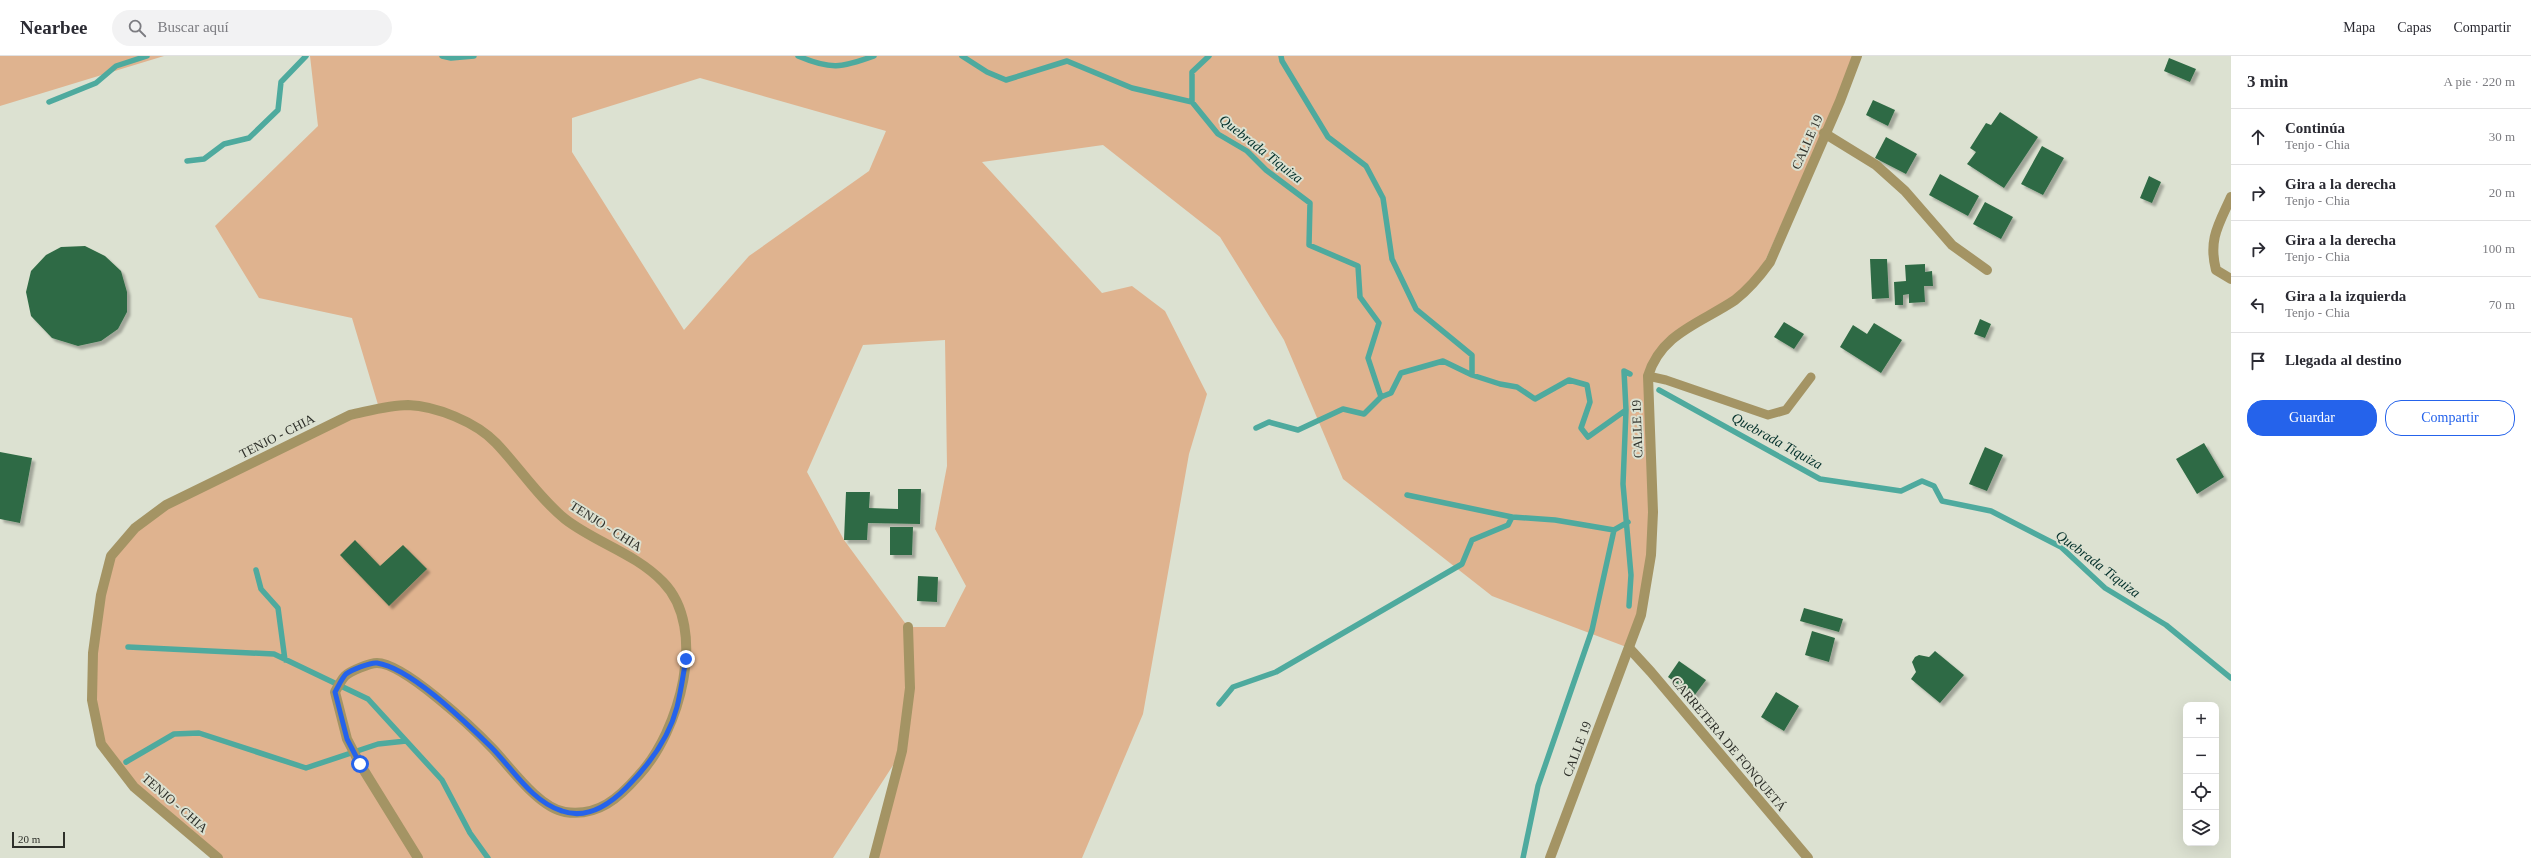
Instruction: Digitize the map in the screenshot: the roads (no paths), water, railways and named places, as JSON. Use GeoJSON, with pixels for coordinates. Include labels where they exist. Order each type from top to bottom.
{"type":"FeatureCollection","features":[{"type":"Feature","properties":{"kind":"street","name":"CALLE 19"},"geometry":{"type":"LineString","coordinates":[[1550,858],[1641,615],[1651,555],[1654,512],[1648,376],[1652,362],[1668,341],[1735,299],[1756,281],[1770,262],[1824,133],[1840,101],[1857,56]]}},
{"type":"Feature","properties":{"kind":"street"},"geometry":{"type":"LineString","coordinates":[[1824,133],[1876,165],[1905,191],[1952,245],[1988,270]]}},
{"type":"Feature","properties":{"kind":"street"},"geometry":{"type":"LineString","coordinates":[[2231,197],[2213,238],[2212,254],[2216,270],[2231,279]]}},
{"type":"Feature","properties":{"kind":"street","name":"TENJO - CHIA"},"geometry":{"type":"LineString","coordinates":[[218,858],[134,787],[101,744],[92,700],[93,653],[101,595],[111,556],[135,528],[166,505],[350,415],[379,408],[408,405],[436,410],[468,423],[494,440],[565,518],[644,564],[665,583],[676,601],[685,627],[686,659],[677,708],[659,747],[641,774],[610,804],[583,813],[563,812],[547,804],[490,746],[430,692],[399,670],[376,663],[346,674],[335,692],[347,739],[360,764],[418,858]]}},
{"type":"Feature","properties":{"kind":"street"},"geometry":{"type":"LineString","coordinates":[[874,858],[902,751],[910,688],[908,627]]}},
{"type":"Feature","properties":{"kind":"street","name":"CARRETERA DE FONQUETÁ"},"geometry":{"type":"LineString","coordinates":[[1629,648],[1808,858]]}},
{"type":"Feature","properties":{"kind":"lane"},"geometry":{"type":"LineString","coordinates":[[1648,376],[1666,380],[1768,415],[1786,410],[1811,377]]}},
{"type":"Feature","properties":{"kind":"waterway"},"geometry":{"type":"LineString","coordinates":[[49,102],[96,83],[116,66],[147,56]]}},
{"type":"Feature","properties":{"kind":"waterway"},"geometry":{"type":"LineString","coordinates":[[187,161],[204,159],[224,144],[249,138],[278,110],[281,82],[306,56]]}},
{"type":"Feature","properties":{"kind":"waterway","name":"Quebrada Tiquiza"},"geometry":{"type":"LineString","coordinates":[[442,56],[451,58],[474,56]]}},
{"type":"Feature","properties":{"kind":"waterway","name":"Quebrada Tiquiza"},"geometry":{"type":"LineString","coordinates":[[798,56],[819,64],[836,66],[853,63],[874,56]]}},
{"type":"Feature","properties":{"kind":"waterway","name":"Quebrada Tiquiza"},"geometry":{"type":"LineString","coordinates":[[962,56],[987,72],[1006,80],[1067,61],[1132,88],[1192,102],[1218,134],[1247,151],[1266,170],[1310,203],[1309,245],[1358,266],[1360,297],[1379,323],[1368,358],[1381,397],[1391,393],[1401,373],[1443,361],[1472,375],[1500,384],[1517,387],[1535,399],[1569,380],[1587,385],[1590,402],[1581,428],[1588,437],[1626,410],[1624,371],[1630,374]]}},
{"type":"Feature","properties":{"kind":"waterway"},"geometry":{"type":"LineString","coordinates":[[1192,102],[1192,72],[1209,56]]}},
{"type":"Feature","properties":{"kind":"waterway"},"geometry":{"type":"LineString","coordinates":[[1281,56],[1282,61],[1328,137],[1366,166],[1383,198],[1392,259],[1416,309],[1472,355],[1472,375]]}},
{"type":"Feature","properties":{"kind":"waterway","name":"Quebrada Tiquiza"},"geometry":{"type":"LineString","coordinates":[[1659,390],[1820,479],[1901,491],[1922,481],[1934,486],[1942,501],[1991,511],[2061,547],[2105,588],[2166,625],[2231,678]]}},
{"type":"Feature","properties":{"kind":"waterway"},"geometry":{"type":"LineString","coordinates":[[1256,428],[1269,422],[1298,430],[1343,409],[1364,414],[1381,397]]}},
{"type":"Feature","properties":{"kind":"waterway"},"geometry":{"type":"LineString","coordinates":[[1626,410],[1623,484],[1631,575],[1629,606]]}},
{"type":"Feature","properties":{"kind":"waterway"},"geometry":{"type":"LineString","coordinates":[[1407,495],[1512,517]]}},
{"type":"Feature","properties":{"kind":"waterway"},"geometry":{"type":"LineString","coordinates":[[1219,704],[1233,687],[1276,672],[1462,564],[1472,540],[1508,525],[1512,517],[1555,520],[1614,530],[1628,522]]}},
{"type":"Feature","properties":{"kind":"waterway"},"geometry":{"type":"LineString","coordinates":[[1523,858],[1538,786],[1592,630],[1614,530]]}},
{"type":"Feature","properties":{"kind":"waterway"},"geometry":{"type":"LineString","coordinates":[[256,570],[261,589],[278,608],[285,660]]}},
{"type":"Feature","properties":{"kind":"waterway"},"geometry":{"type":"LineString","coordinates":[[128,647],[274,654],[368,699],[442,780],[470,833],[488,858]]}},
{"type":"Feature","properties":{"kind":"waterway"},"geometry":{"type":"LineString","coordinates":[[126,762],[174,734],[199,733],[306,768],[378,744],[406,741]]}}]}
